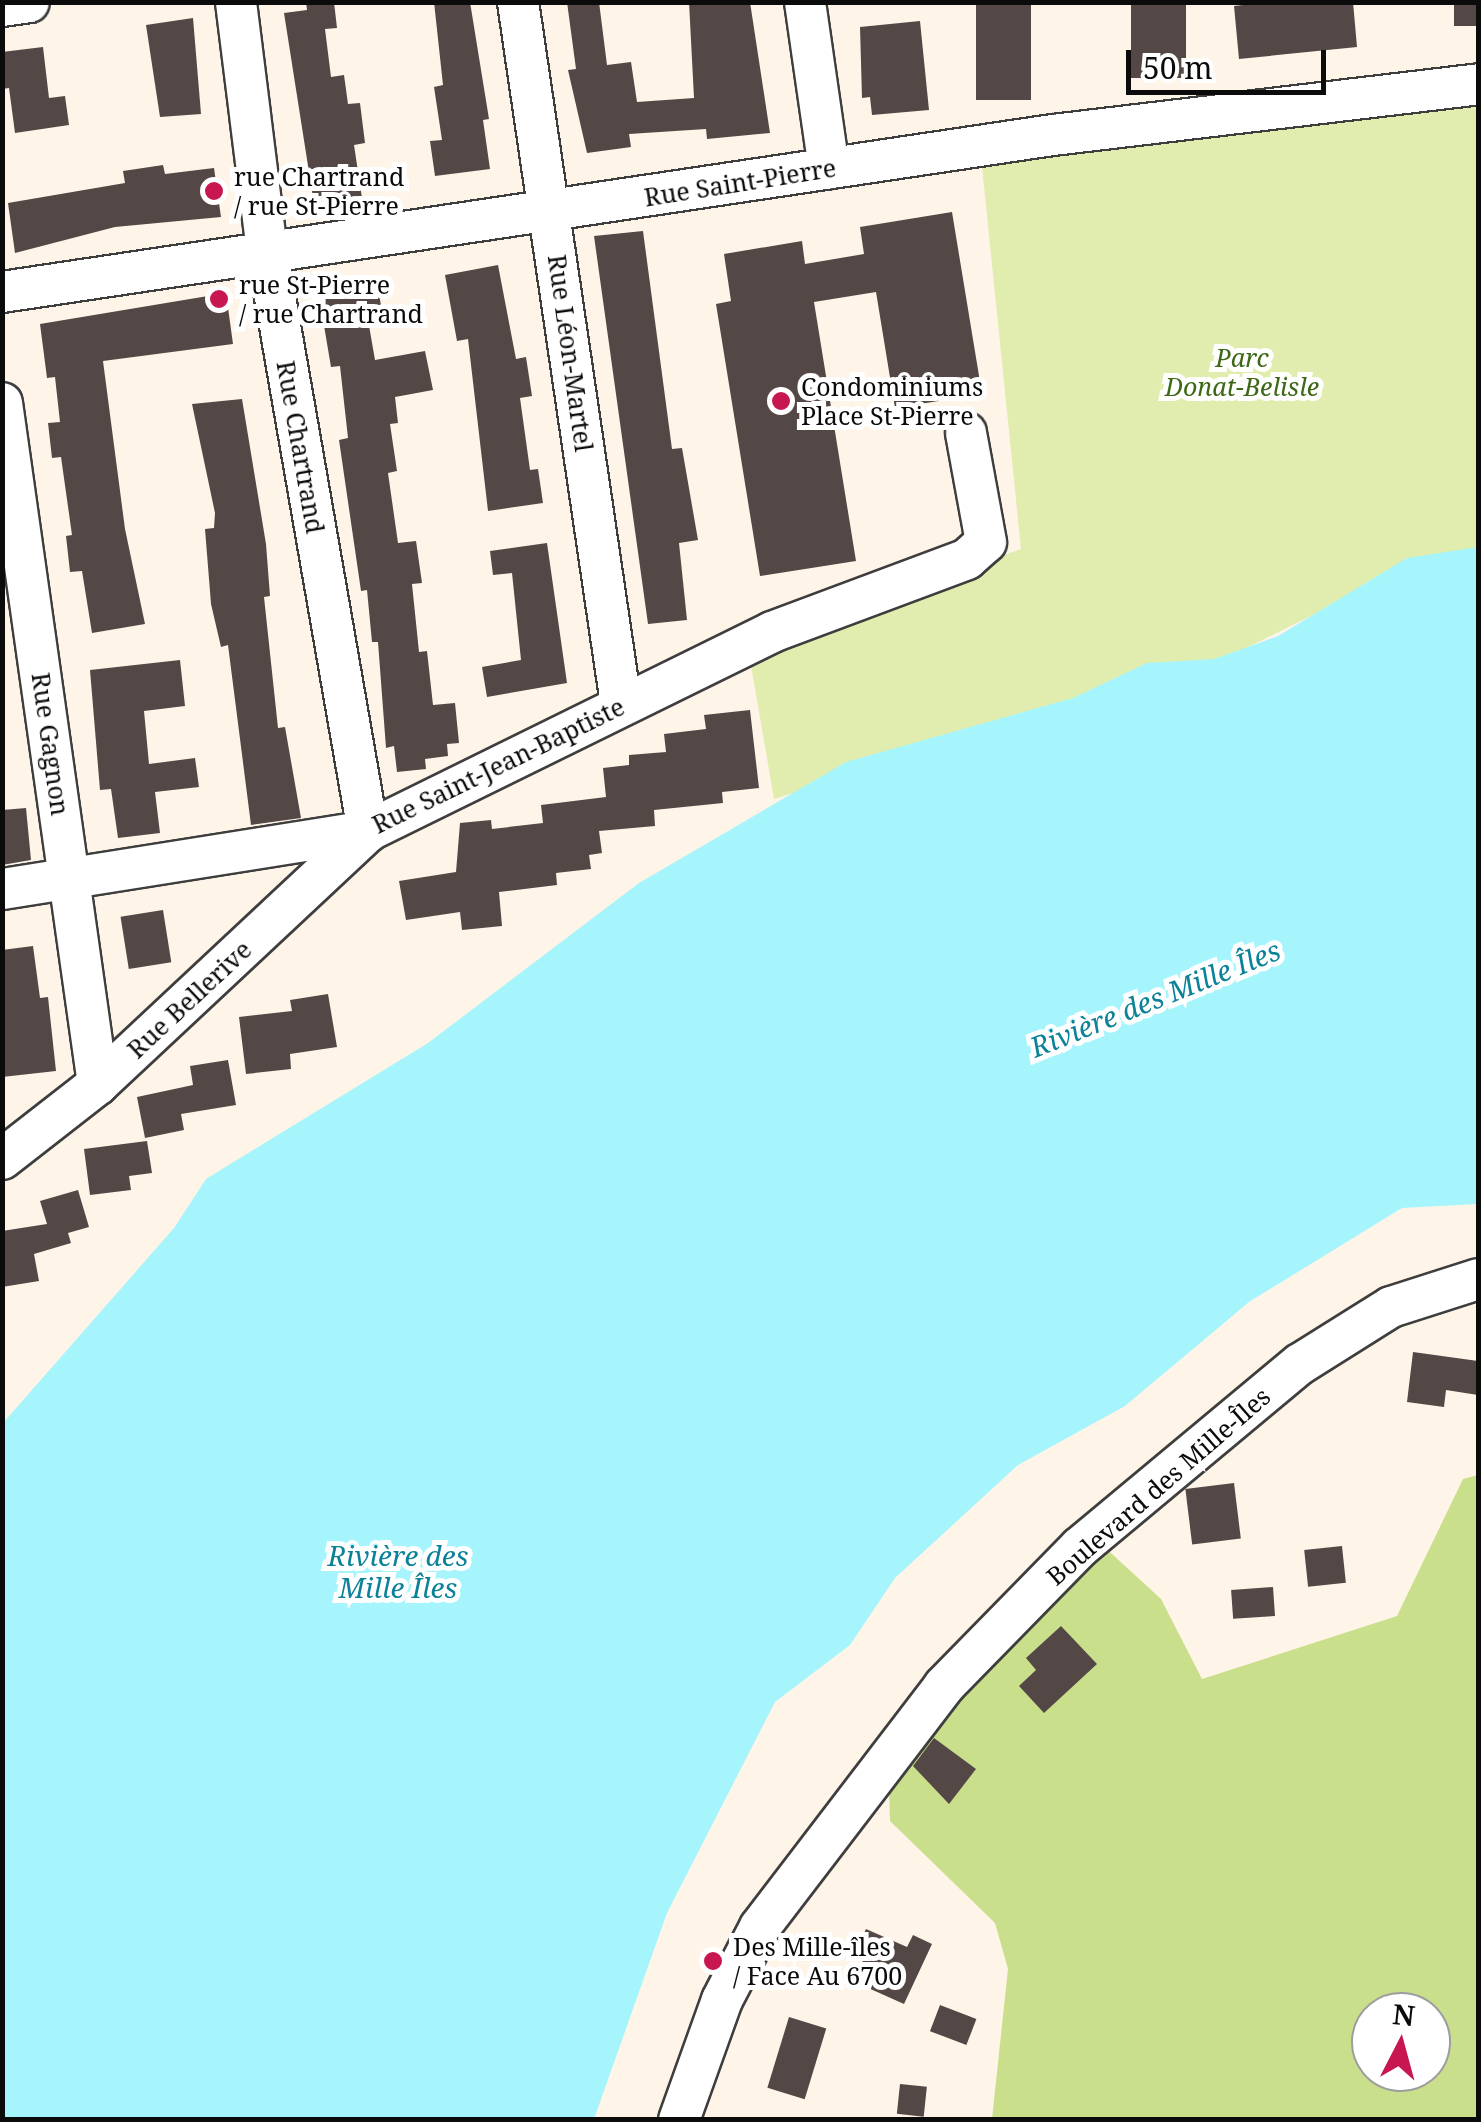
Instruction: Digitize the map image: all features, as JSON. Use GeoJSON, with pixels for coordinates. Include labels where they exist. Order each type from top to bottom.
{"type":"FeatureCollection","features":[{"type":"Feature","properties":{"kind":"street"},"geometry":{"type":"LineString","coordinates":[[2,6],[29,2]]}},
{"type":"Feature","properties":{"kind":"street","name":"Rue Chartrand"},"geometry":{"type":"LineString","coordinates":[[236,2],[268,251],[368,831]]}},
{"type":"Feature","properties":{"kind":"street","name":"Rue Léon-Martel"},"geometry":{"type":"LineString","coordinates":[[518,2],[621,704]]}},
{"type":"Feature","properties":{"kind":"street"},"geometry":{"type":"LineString","coordinates":[[805,2],[829,168]]}},
{"type":"Feature","properties":{"kind":"street","name":"Rue Saint-Pierre"},"geometry":{"type":"LineString","coordinates":[[2,292],[829,168],[1478,84]]}},
{"type":"Feature","properties":{"kind":"street","name":"Rue Gagnon"},"geometry":{"type":"LineString","coordinates":[[2,403],[98,1084]]}},
{"type":"Feature","properties":{"kind":"street","name":"Rue Saint-Jean-Baptiste"},"geometry":{"type":"LineString","coordinates":[[2,889],[368,831],[745,645],[967,559],[986,542],[966,433]]}},
{"type":"Feature","properties":{"kind":"street","name":"Rue Bellerive"},"geometry":{"type":"LineString","coordinates":[[2,1159],[98,1084],[368,831]]}},
{"type":"Feature","properties":{"kind":"street","name":"Boulevard des Mille-Îles"},"geometry":{"type":"LineString","coordinates":[[679,2120],[722,2000],[760,1928],[944,1686],[1080,1547],[1300,1364],[1391,1306],[1478,1279]]}},
{"type":"Feature","properties":{"kind":"green space","name":"Parc Donat-Belisle"},"geometry":{"type":"Polygon","coordinates":[[[1478,99],[1478,561],[1371,586],[1234,654],[774,799],[748,648],[1021,549],[980,147],[1478,99]]]}},
{"type":"Feature","properties":{"kind":"green space"},"geometry":{"type":"Polygon","coordinates":[[[1478,1475],[1478,2119],[992,2119],[1008,1969],[995,1923],[890,1821],[887,1724],[1100,1543],[1161,1599],[1202,1679],[1397,1616],[1463,1479],[1478,1475]]]}},
{"type":"Feature","properties":{"kind":"water","name":"Rivière des Mille Îles"},"geometry":{"type":"Polygon","coordinates":[[[1478,547],[1478,1204],[1402,1208],[1249,1302],[1125,1406],[1018,1465],[895,1578],[850,1645],[775,1702],[667,1913],[594,2119],[3,2119],[3,1423],[174,1228],[206,1179],[428,1043],[639,883],[846,762],[1073,698],[1147,663],[1214,659],[1278,636],[1407,558],[1478,547]]]}},
{"type":"Feature","properties":{"kind":"building"},"geometry":{"type":"Polygon","coordinates":[[[306,2],[334,2],[337,28],[325,29],[331,77],[344,75],[348,104],[360,103],[365,143],[354,145],[362,198],[314,204],[284,13],[307,10],[306,2]]]}},
{"type":"Feature","properties":{"kind":"building"},"geometry":{"type":"Polygon","coordinates":[[[434,2],[470,2],[489,119],[483,120],[490,169],[435,176],[430,141],[442,140],[434,87],[443,85],[434,2]]]}},
{"type":"Feature","properties":{"kind":"building"},"geometry":{"type":"Polygon","coordinates":[[[567,2],[599,2],[607,65],[631,62],[637,102],[694,98],[689,2],[750,2],[770,133],[707,139],[706,129],[629,134],[631,147],[587,153],[568,70],[576,69],[567,2]]]}},
{"type":"Feature","properties":{"kind":"building"},"geometry":{"type":"Polygon","coordinates":[[[976,2],[1031,2],[1031,100],[976,100],[976,2]]]}},
{"type":"Feature","properties":{"kind":"building"},"geometry":{"type":"Polygon","coordinates":[[[1131,2],[1186,2],[1186,78],[1131,78],[1131,2]]]}},
{"type":"Feature","properties":{"kind":"building"},"geometry":{"type":"Polygon","coordinates":[[[1353,2],[1357,47],[1239,59],[1234,6],[1353,2]]]}},
{"type":"Feature","properties":{"kind":"building"},"geometry":{"type":"Polygon","coordinates":[[[1454,2],[1478,2],[1478,26],[1454,26],[1454,2]]]}},
{"type":"Feature","properties":{"kind":"building"},"geometry":{"type":"Polygon","coordinates":[[[193,18],[201,114],[160,117],[146,25],[193,18]]]}},
{"type":"Feature","properties":{"kind":"building"},"geometry":{"type":"Polygon","coordinates":[[[920,21],[929,110],[872,115],[870,97],[862,98],[860,27],[920,21]]]}},
{"type":"Feature","properties":{"kind":"building"},"geometry":{"type":"Polygon","coordinates":[[[43,47],[49,98],[65,96],[69,125],[15,133],[9,88],[2,89],[2,52],[43,47]]]}},
{"type":"Feature","properties":{"kind":"building"},"geometry":{"type":"Polygon","coordinates":[[[163,165],[165,174],[214,168],[221,217],[115,227],[15,253],[8,203],[125,183],[123,171],[163,165]]]}},
{"type":"Feature","properties":{"kind":"building","name":"Condominiums Place St-Pierre"},"geometry":{"type":"Polygon","coordinates":[[[952,212],[982,394],[895,408],[876,292],[814,302],[856,561],[760,576],[716,304],[731,301],[724,254],[802,241],[805,264],[864,254],[860,227],[952,212]]]}},
{"type":"Feature","properties":{"kind":"building"},"geometry":{"type":"Polygon","coordinates":[[[643,231],[672,449],[682,448],[698,540],[679,543],[687,620],[648,624],[594,236],[643,231]]]}},
{"type":"Feature","properties":{"kind":"building"},"geometry":{"type":"Polygon","coordinates":[[[498,265],[516,359],[526,357],[532,396],[520,398],[530,470],[538,469],[543,503],[488,511],[468,339],[457,341],[445,275],[498,265]]]}},
{"type":"Feature","properties":{"kind":"building"},"geometry":{"type":"Polygon","coordinates":[[[377,281],[382,312],[367,314],[375,360],[425,351],[433,390],[395,397],[398,423],[390,424],[397,471],[388,473],[398,543],[416,541],[422,583],[412,584],[419,652],[427,651],[433,705],[455,703],[459,743],[447,744],[448,756],[425,759],[426,769],[397,772],[394,746],[386,748],[378,642],[372,642],[367,590],[361,591],[339,440],[348,438],[340,366],[331,367],[318,290],[377,281]]]}},
{"type":"Feature","properties":{"kind":"building"},"geometry":{"type":"Polygon","coordinates":[[[226,293],[233,344],[103,361],[125,529],[145,624],[92,633],[82,571],[70,572],[66,536],[72,535],[61,457],[52,458],[48,423],[60,422],[55,377],[47,378],[40,324],[226,293]]]}},
{"type":"Feature","properties":{"kind":"building"},"geometry":{"type":"Polygon","coordinates":[[[242,399],[266,544],[270,596],[264,597],[278,728],[285,727],[301,818],[251,825],[228,645],[221,647],[211,604],[205,529],[214,528],[215,513],[192,404],[242,399]]]}},
{"type":"Feature","properties":{"kind":"building"},"geometry":{"type":"Polygon","coordinates":[[[547,543],[567,683],[487,697],[482,667],[521,660],[512,573],[493,575],[490,551],[547,543]]]}},
{"type":"Feature","properties":{"kind":"building"},"geometry":{"type":"Polygon","coordinates":[[[180,660],[185,706],[144,711],[149,764],[195,758],[199,787],[155,792],[160,833],[118,838],[111,789],[100,790],[90,670],[180,660]]]}},
{"type":"Feature","properties":{"kind":"building"},"geometry":{"type":"Polygon","coordinates":[[[750,710],[759,788],[722,792],[723,803],[654,810],[655,826],[599,831],[602,853],[589,855],[591,869],[556,873],[557,885],[499,892],[502,926],[462,930],[460,912],[406,920],[399,881],[456,872],[460,823],[491,820],[492,829],[543,823],[541,805],[606,797],[603,768],[629,765],[629,755],[666,752],[664,734],[706,729],[704,715],[750,710]]]}},
{"type":"Feature","properties":{"kind":"building"},"geometry":{"type":"Polygon","coordinates":[[[26,808],[31,860],[2,865],[2,810],[26,808]]]}},
{"type":"Feature","properties":{"kind":"building"},"geometry":{"type":"Polygon","coordinates":[[[163,910],[171,962],[129,969],[121,917],[163,910]]]}},
{"type":"Feature","properties":{"kind":"building"},"geometry":{"type":"Polygon","coordinates":[[[33,946],[40,998],[48,997],[56,1071],[2,1077],[2,950],[33,946]]]}},
{"type":"Feature","properties":{"kind":"building"},"geometry":{"type":"Polygon","coordinates":[[[328,994],[337,1047],[290,1054],[291,1069],[246,1074],[239,1017],[292,1011],[290,1000],[328,994]]]}},
{"type":"Feature","properties":{"kind":"building"},"geometry":{"type":"Polygon","coordinates":[[[228,1060],[236,1105],[181,1114],[184,1130],[145,1138],[137,1097],[193,1085],[190,1066],[228,1060]]]}},
{"type":"Feature","properties":{"kind":"building"},"geometry":{"type":"Polygon","coordinates":[[[147,1141],[152,1173],[129,1176],[131,1190],[90,1195],[84,1149],[147,1141]]]}},
{"type":"Feature","properties":{"kind":"building"},"geometry":{"type":"Polygon","coordinates":[[[78,1190],[89,1227],[68,1233],[71,1243],[34,1254],[39,1281],[2,1287],[2,1231],[47,1224],[40,1201],[78,1190]]]}},
{"type":"Feature","properties":{"kind":"building"},"geometry":{"type":"Polygon","coordinates":[[[1413,1352],[1478,1361],[1478,1395],[1446,1390],[1444,1407],[1407,1402],[1413,1352]]]}},
{"type":"Feature","properties":{"kind":"building"},"geometry":{"type":"Polygon","coordinates":[[[1234,1483],[1241,1539],[1192,1545],[1185,1489],[1234,1483]]]}},
{"type":"Feature","properties":{"kind":"building"},"geometry":{"type":"Polygon","coordinates":[[[1342,1546],[1346,1583],[1308,1587],[1304,1550],[1342,1546]]]}},
{"type":"Feature","properties":{"kind":"building"},"geometry":{"type":"Polygon","coordinates":[[[1273,1587],[1275,1616],[1233,1619],[1231,1590],[1273,1587]]]}},
{"type":"Feature","properties":{"kind":"building"},"geometry":{"type":"Polygon","coordinates":[[[1061,1626],[1097,1664],[1044,1713],[1019,1686],[1036,1670],[1026,1658],[1061,1626]]]}},
{"type":"Feature","properties":{"kind":"building"},"geometry":{"type":"Polygon","coordinates":[[[934,1738],[976,1769],[949,1804],[913,1766],[934,1738]]]}},
{"type":"Feature","properties":{"kind":"building"},"geometry":{"type":"Polygon","coordinates":[[[866,1929],[907,1947],[913,1935],[932,1944],[904,2004],[866,1987],[873,1971],[861,1965],[866,1954],[856,1950],[866,1929]]]}},
{"type":"Feature","properties":{"kind":"building"},"geometry":{"type":"Polygon","coordinates":[[[940,2005],[976,2019],[966,2045],[930,2031],[940,2005]]]}},
{"type":"Feature","properties":{"kind":"building"},"geometry":{"type":"Polygon","coordinates":[[[789,2017],[826,2028],[805,2099],[767,2088],[789,2017]]]}},
{"type":"Feature","properties":{"kind":"building"},"geometry":{"type":"Polygon","coordinates":[[[900,2084],[927,2087],[924,2117],[897,2114],[900,2084]]]}},
{"type":"Feature","properties":{"kind":"place","name":"rue Chartrand / rue St-Pierre"},"geometry":{"type":"Point","coordinates":[214,191]}},
{"type":"Feature","properties":{"kind":"place","name":"rue St-Pierre / rue Chartrand"},"geometry":{"type":"Point","coordinates":[219,299]}},
{"type":"Feature","properties":{"kind":"place","name":"Condominiums Place St-Pierre"},"geometry":{"type":"Point","coordinates":[781,401]}},
{"type":"Feature","properties":{"kind":"place","name":"Des Mille-îles / Face Au 6700"},"geometry":{"type":"Point","coordinates":[713,1961]}}]}
